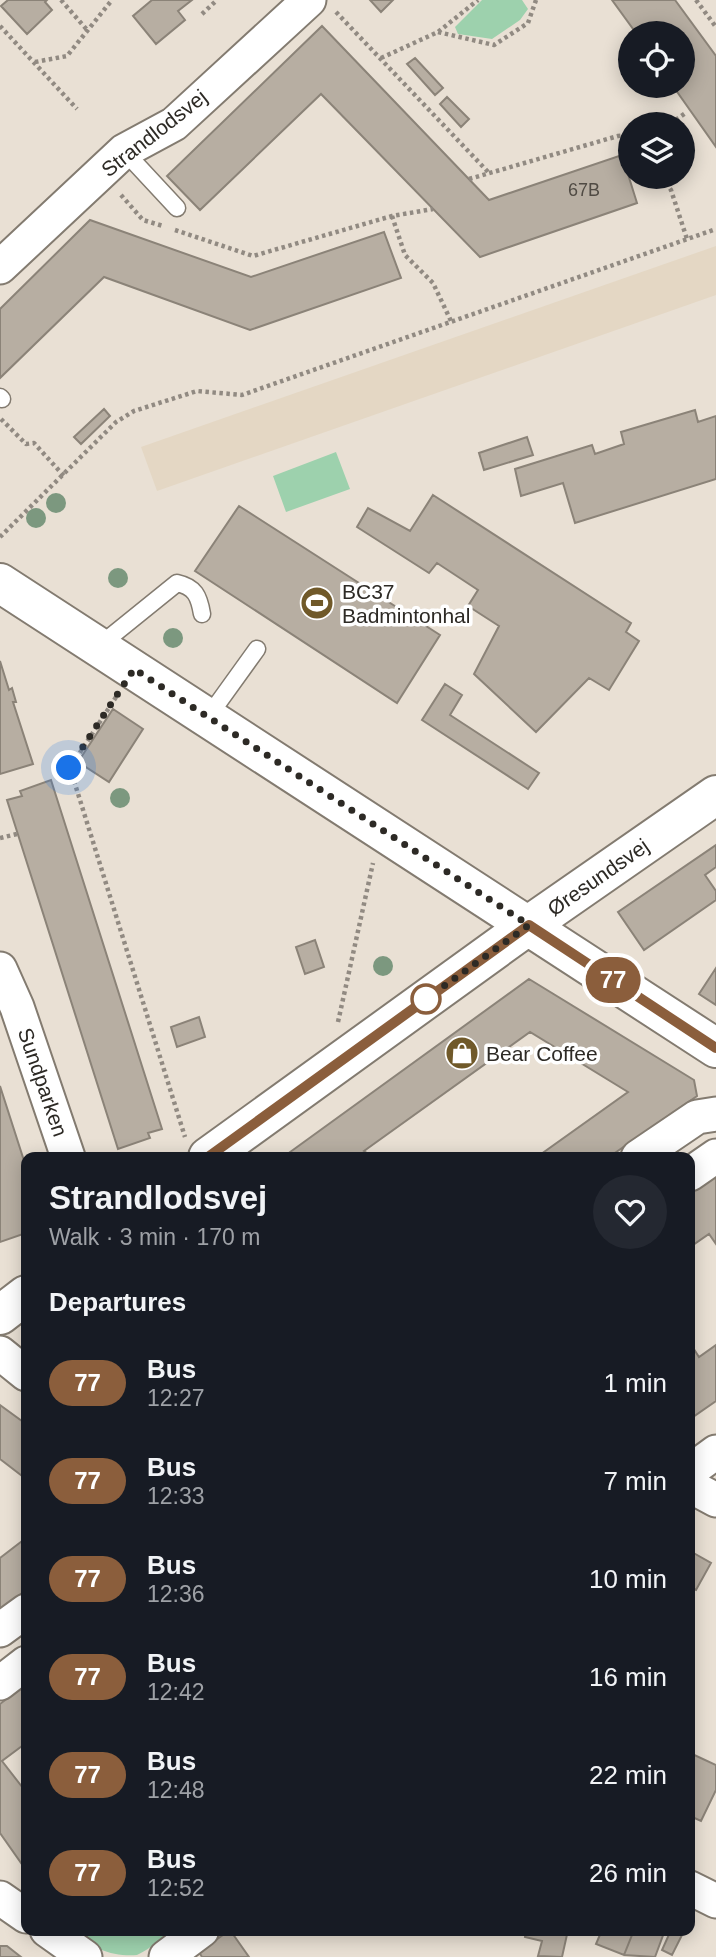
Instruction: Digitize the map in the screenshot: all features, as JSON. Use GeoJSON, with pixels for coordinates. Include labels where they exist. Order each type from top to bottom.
{"type":"FeatureCollection","features":[{"type":"Feature","properties":{"kind":"street","name":"Strandlodsvej"},"geometry":{"type":"LineString","coordinates":[[0,267],[124,151],[174,124],[322,5]]}},
{"type":"Feature","properties":{"kind":"street"},"geometry":{"type":"LineString","coordinates":[[0,583],[716,1048]]}},
{"type":"Feature","properties":{"kind":"street","name":"Øresundsvej"},"geometry":{"type":"LineString","coordinates":[[217,1151],[529,925],[716,794]]}},
{"type":"Feature","properties":{"kind":"street","name":"Sundparken"},"geometry":{"type":"LineString","coordinates":[[0,969],[18,1007],[66,1152]]}},
{"type":"Feature","properties":{"kind":"street"},"geometry":{"type":"LineString","coordinates":[[645,1152],[696,1117],[716,1114]]}},
{"type":"Feature","properties":{"kind":"street"},"geometry":{"type":"LineString","coordinates":[[695,1171],[716,1156]]}},
{"type":"Feature","properties":{"kind":"street"},"geometry":{"type":"LineString","coordinates":[[0,1315],[21,1299]]}},
{"type":"Feature","properties":{"kind":"street"},"geometry":{"type":"LineString","coordinates":[[0,1353],[21,1370]]}},
{"type":"Feature","properties":{"kind":"street"},"geometry":{"type":"LineString","coordinates":[[695,1467],[716,1452]]}},
{"type":"Feature","properties":{"kind":"street"},"geometry":{"type":"LineString","coordinates":[[695,1489],[716,1500]]}},
{"type":"Feature","properties":{"kind":"street"},"geometry":{"type":"LineString","coordinates":[[0,1630],[21,1615]]}},
{"type":"Feature","properties":{"kind":"street"},"geometry":{"type":"LineString","coordinates":[[0,1683],[21,1667]]}},
{"type":"Feature","properties":{"kind":"street"},"geometry":{"type":"LineString","coordinates":[[695,1890],[716,1901]]}},
{"type":"Feature","properties":{"kind":"street"},"geometry":{"type":"LineString","coordinates":[[0,1898],[21,1913]]}},
{"type":"Feature","properties":{"kind":"street"},"geometry":{"type":"LineString","coordinates":[[55,1936],[85,1957]]}},
{"type":"Feature","properties":{"kind":"street"},"geometry":{"type":"LineString","coordinates":[[166,1957],[194,1936]]}},
{"type":"Feature","properties":{"kind":"lane"},"geometry":{"type":"LineString","coordinates":[[124,151],[177,208]]}},
{"type":"Feature","properties":{"kind":"lane"},"geometry":{"type":"LineString","coordinates":[[99,647],[177,583],[188,586],[199,596],[202,614]]}},
{"type":"Feature","properties":{"kind":"lane"},"geometry":{"type":"LineString","coordinates":[[208,717],[257,649]]}},
{"type":"Feature","properties":{"kind":"path"},"geometry":{"type":"LineString","coordinates":[[61,0],[88,31]]}},
{"type":"Feature","properties":{"kind":"path"},"geometry":{"type":"LineString","coordinates":[[34,62],[68,56],[112,0]]}},
{"type":"Feature","properties":{"kind":"path"},"geometry":{"type":"LineString","coordinates":[[202,14],[217,0]]}},
{"type":"Feature","properties":{"kind":"path"},"geometry":{"type":"LineString","coordinates":[[380,58],[438,32],[478,0]]}},
{"type":"Feature","properties":{"kind":"path"},"geometry":{"type":"LineString","coordinates":[[438,32],[495,45],[528,23],[536,0]]}},
{"type":"Feature","properties":{"kind":"path"},"geometry":{"type":"LineString","coordinates":[[696,0],[716,27]]}},
{"type":"Feature","properties":{"kind":"path"},"geometry":{"type":"LineString","coordinates":[[322,5],[380,58],[490,174]]}},
{"type":"Feature","properties":{"kind":"path"},"geometry":{"type":"LineString","coordinates":[[0,26],[77,108]]}},
{"type":"Feature","properties":{"kind":"path"},"geometry":{"type":"LineString","coordinates":[[469,179],[618,136]]}},
{"type":"Feature","properties":{"kind":"path"},"geometry":{"type":"LineString","coordinates":[[101,174],[143,220],[253,256],[392,216],[433,209]]}},
{"type":"Feature","properties":{"kind":"path"},"geometry":{"type":"LineString","coordinates":[[670,189],[687,239]]}},
{"type":"Feature","properties":{"kind":"path"},"geometry":{"type":"LineString","coordinates":[[392,216],[405,255],[433,284],[451,321]]}},
{"type":"Feature","properties":{"kind":"path"},"geometry":{"type":"LineString","coordinates":[[0,537],[116,422],[134,411],[197,391],[242,395],[716,229]]}},
{"type":"Feature","properties":{"kind":"path"},"geometry":{"type":"LineString","coordinates":[[0,419],[26,444],[34,443],[64,476]]}},
{"type":"Feature","properties":{"kind":"path"},"geometry":{"type":"LineString","coordinates":[[134,669],[69,768],[217,1151]]}},
{"type":"Feature","properties":{"kind":"path"},"geometry":{"type":"LineString","coordinates":[[328,1069],[380,828]]}},
{"type":"Feature","properties":{"kind":"path"},"geometry":{"type":"LineString","coordinates":[[0,838],[17,834]]}},
{"type":"Feature","properties":{"kind":"shaded area"},"geometry":{"type":"Polygon","coordinates":[[[716,246],[716,295],[157,491],[141,447],[716,246]]]}},
{"type":"Feature","properties":{"kind":"green space"},"geometry":{"type":"Polygon","coordinates":[[[482,0],[522,0],[528,9],[520,20],[492,39],[458,34],[455,27],[482,0]]]}},
{"type":"Feature","properties":{"kind":"green space"},"geometry":{"type":"Polygon","coordinates":[[[336,452],[350,489],[286,512],[273,476],[336,452]]]}},
{"type":"Feature","properties":{"kind":"green space"},"geometry":{"type":"Polygon","coordinates":[[[166,1936],[137,1955],[111,1953],[95,1947],[82,1937],[166,1936]]]}},
{"type":"Feature","properties":{"kind":"building"},"geometry":{"type":"Polygon","coordinates":[[[8,0],[47,0],[45,2],[52,10],[27,34],[1,6],[8,0]]]}},
{"type":"Feature","properties":{"kind":"building"},"geometry":{"type":"Polygon","coordinates":[[[152,0],[192,0],[178,11],[185,20],[156,44],[133,16],[152,0]]]}},
{"type":"Feature","properties":{"kind":"building"},"geometry":{"type":"Polygon","coordinates":[[[370,0],[393,0],[381,12],[370,0]]]}},
{"type":"Feature","properties":{"kind":"building"},"geometry":{"type":"Polygon","coordinates":[[[612,0],[675,0],[690,21],[627,21],[612,0]]]}},
{"type":"Feature","properties":{"kind":"building"},"geometry":{"type":"Polygon","coordinates":[[[322,26],[489,200],[618,156],[618,189],[633,189],[637,203],[480,257],[321,94],[200,210],[167,176],[322,26]]]}},
{"type":"Feature","properties":{"kind":"building"},"geometry":{"type":"Polygon","coordinates":[[[695,27],[716,56],[716,147],[695,117],[695,112],[691,112],[681,98],[695,98],[695,27]]]}},
{"type":"Feature","properties":{"kind":"building"},"geometry":{"type":"Polygon","coordinates":[[[415,58],[443,88],[435,95],[407,64],[415,58]]]}},
{"type":"Feature","properties":{"kind":"building"},"geometry":{"type":"Polygon","coordinates":[[[447,97],[469,119],[461,127],[440,104],[447,97]]]}},
{"type":"Feature","properties":{"kind":"building"},"geometry":{"type":"Polygon","coordinates":[[[90,220],[251,277],[384,232],[401,278],[250,330],[104,277],[0,378],[0,309],[90,220]]]}},
{"type":"Feature","properties":{"kind":"building"},"geometry":{"type":"Polygon","coordinates":[[[104,409],[110,416],[81,444],[74,437],[104,409]]]}},
{"type":"Feature","properties":{"kind":"building"},"geometry":{"type":"Polygon","coordinates":[[[695,410],[698,422],[716,416],[716,479],[575,523],[563,483],[521,496],[515,469],[592,445],[595,454],[624,444],[621,432],[695,410]]]}},
{"type":"Feature","properties":{"kind":"building"},"geometry":{"type":"Polygon","coordinates":[[[527,437],[533,455],[484,470],[479,453],[527,437]]]}},
{"type":"Feature","properties":{"kind":"building"},"geometry":{"type":"Polygon","coordinates":[[[433,495],[631,623],[626,632],[639,641],[609,690],[589,678],[536,732],[474,674],[499,626],[468,606],[478,590],[437,563],[429,573],[357,527],[368,508],[410,531],[433,495]]]}},
{"type":"Feature","properties":{"kind":"building","name":"BC37 Badmintonhal"},"geometry":{"type":"Polygon","coordinates":[[[239,506],[440,635],[397,703],[195,571],[239,506]]]}},
{"type":"Feature","properties":{"kind":"building"},"geometry":{"type":"Polygon","coordinates":[[[0,661],[9,690],[12,688],[16,702],[13,702],[33,764],[0,774],[0,661]]]}},
{"type":"Feature","properties":{"kind":"building"},"geometry":{"type":"Polygon","coordinates":[[[445,684],[462,695],[450,715],[539,773],[528,789],[422,720],[445,684]]]}},
{"type":"Feature","properties":{"kind":"building"},"geometry":{"type":"Polygon","coordinates":[[[113,709],[143,729],[109,782],[78,762],[113,709]]]}},
{"type":"Feature","properties":{"kind":"building"},"geometry":{"type":"Polygon","coordinates":[[[51,780],[162,1129],[148,1133],[150,1138],[118,1149],[7,800],[22,796],[20,791],[51,780]]]}},
{"type":"Feature","properties":{"kind":"building"},"geometry":{"type":"Polygon","coordinates":[[[716,845],[716,867],[705,875],[716,891],[716,900],[644,950],[618,912],[716,845]]]}},
{"type":"Feature","properties":{"kind":"building"},"geometry":{"type":"Polygon","coordinates":[[[315,940],[324,967],[305,974],[296,947],[315,940]]]}},
{"type":"Feature","properties":{"kind":"building"},"geometry":{"type":"Polygon","coordinates":[[[716,968],[716,1005],[699,994],[716,968]]]}},
{"type":"Feature","properties":{"kind":"building"},"geometry":{"type":"Polygon","coordinates":[[[529,979],[694,1080],[697,1096],[616,1152],[544,1152],[628,1092],[530,1032],[365,1152],[290,1152],[529,979]]]}},
{"type":"Feature","properties":{"kind":"building"},"geometry":{"type":"Polygon","coordinates":[[[199,1017],[205,1037],[177,1047],[171,1027],[199,1017]]]}},
{"type":"Feature","properties":{"kind":"building"},"geometry":{"type":"Polygon","coordinates":[[[0,1086],[21,1152],[21,1235],[0,1242],[0,1086]]]}},
{"type":"Feature","properties":{"kind":"building"},"geometry":{"type":"Polygon","coordinates":[[[716,1169],[716,1244],[709,1234],[695,1244],[695,1184],[716,1169]]]}},
{"type":"Feature","properties":{"kind":"building"},"geometry":{"type":"Polygon","coordinates":[[[716,1345],[716,1401],[695,1416],[695,1351],[699,1357],[716,1345]]]}},
{"type":"Feature","properties":{"kind":"building"},"geometry":{"type":"Polygon","coordinates":[[[0,1405],[21,1420],[21,1475],[0,1459],[0,1405]]]}},
{"type":"Feature","properties":{"kind":"building"},"geometry":{"type":"Polygon","coordinates":[[[21,1542],[21,1594],[0,1610],[0,1558],[21,1542]]]}},
{"type":"Feature","properties":{"kind":"building"},"geometry":{"type":"Polygon","coordinates":[[[695,1554],[711,1563],[695,1590],[695,1554]]]}},
{"type":"Feature","properties":{"kind":"building"},"geometry":{"type":"Polygon","coordinates":[[[21,1688],[21,1747],[2,1761],[21,1786],[21,1863],[0,1833],[0,1704],[21,1688]]]}},
{"type":"Feature","properties":{"kind":"building"},"geometry":{"type":"Polygon","coordinates":[[[695,1755],[716,1765],[716,1790],[701,1821],[695,1818],[695,1755]]]}},
{"type":"Feature","properties":{"kind":"building"},"geometry":{"type":"Polygon","coordinates":[[[222,1936],[234,1936],[249,1957],[202,1957],[199,1952],[222,1936]]]}},
{"type":"Feature","properties":{"kind":"building"},"geometry":{"type":"Polygon","coordinates":[[[567,1936],[562,1957],[538,1956],[542,1941],[525,1937],[567,1936]]]}},
{"type":"Feature","properties":{"kind":"building"},"geometry":{"type":"Polygon","coordinates":[[[599,1936],[632,1936],[624,1955],[596,1944],[599,1936]]]}},
{"type":"Feature","properties":{"kind":"building"},"geometry":{"type":"Polygon","coordinates":[[[632,1936],[663,1936],[655,1957],[624,1955],[632,1936]]]}},
{"type":"Feature","properties":{"kind":"building"},"geometry":{"type":"Polygon","coordinates":[[[668,1936],[682,1936],[672,1955],[662,1950],[668,1936]]]}},
{"type":"Feature","properties":{"kind":"building"},"geometry":{"type":"Polygon","coordinates":[[[0,1946],[7,1946],[21,1957],[0,1957],[0,1946]]]}},
{"type":"Feature","properties":{"kind":"bus line","name":"77"},"geometry":{"type":"LineString","coordinates":[[215,1152],[529,925],[716,1048]]}},
{"type":"Feature","properties":{"kind":"place","name":"BC37 Badmintonhal"},"geometry":{"type":"Point","coordinates":[317,603]}},
{"type":"Feature","properties":{"kind":"place","name":"Bear Coffee"},"geometry":{"type":"Point","coordinates":[462,1053]}},
{"type":"Feature","properties":{"kind":"route"},"geometry":{"type":"LineString","coordinates":[[69,768],[134,669],[529,925],[426,999]]}}]}
